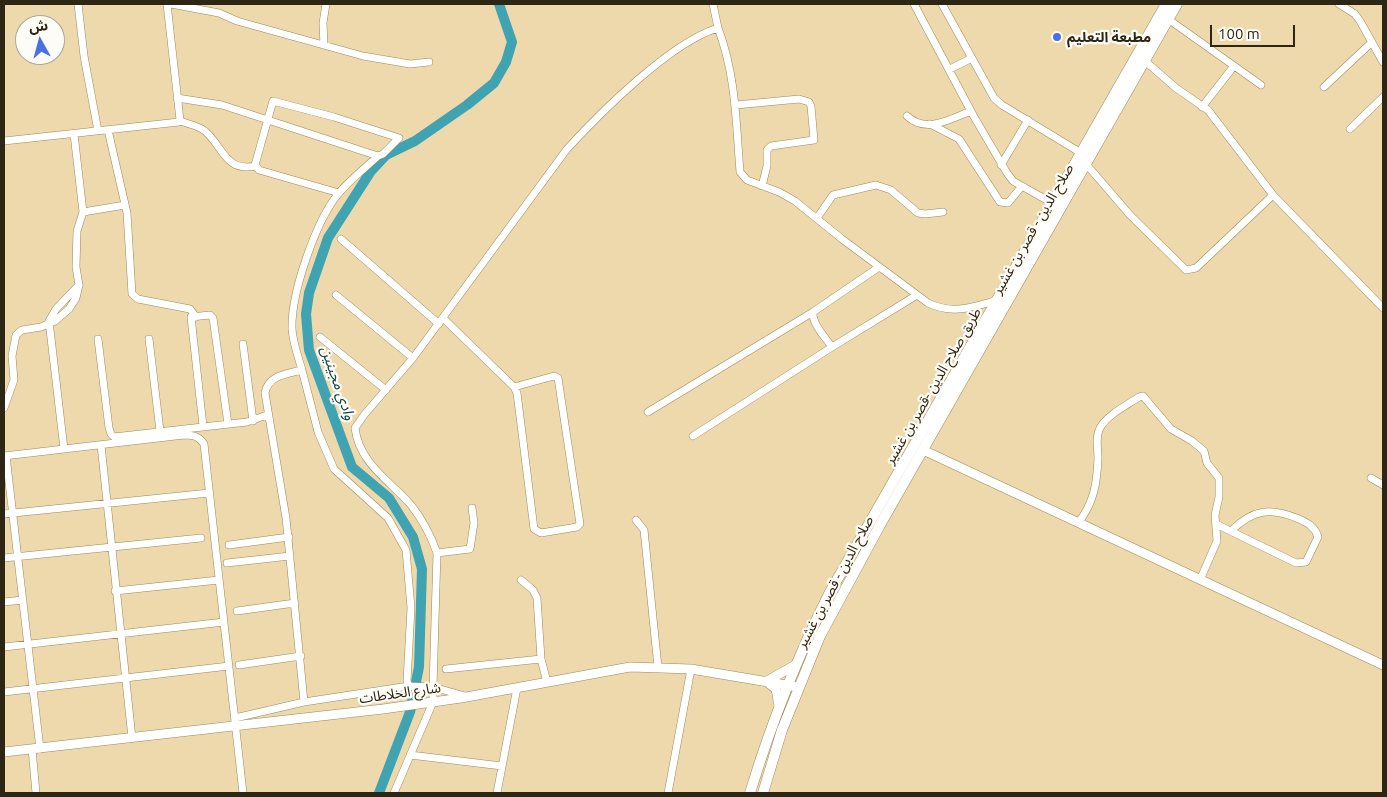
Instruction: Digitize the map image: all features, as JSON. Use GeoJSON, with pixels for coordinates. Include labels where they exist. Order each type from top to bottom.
{"type":"FeatureCollection","features":[{"type":"Feature","properties":{"kind":"highway","name":"طريق صلاح الدين -قصر بن غشير"},"geometry":{"type":"LineString","coordinates":[[750,793],[779,706],[793,686],[797,664],[811,630],[839,575],[1166,4]]}},
{"type":"Feature","properties":{"kind":"highway","name":"صلاح الدين - قصر بن غشير"},"geometry":{"type":"LineString","coordinates":[[763,793],[793,686],[923,450],[1177,4]]}},
{"type":"Feature","properties":{"kind":"highway"},"geometry":{"type":"LineString","coordinates":[[811,630],[820,636]]}},
{"type":"Feature","properties":{"kind":"main road"},"geometry":{"type":"LineString","coordinates":[[923,450],[1383,665]]}},
{"type":"Feature","properties":{"kind":"main road"},"geometry":{"type":"LineString","coordinates":[[779,706],[776,689],[766,681],[797,664]]}},
{"type":"Feature","properties":{"kind":"main road","name":"شارع الخلاطات"},"geometry":{"type":"LineString","coordinates":[[4,752],[132,738],[236,723],[415,705],[610,670],[658,667],[691,669],[793,686]]}},
{"type":"Feature","properties":{"kind":"street"},"geometry":{"type":"LineString","coordinates":[[78,4],[84,56],[98,131]]}},
{"type":"Feature","properties":{"kind":"street"},"geometry":{"type":"LineString","coordinates":[[180,121],[169,4],[219,12],[237,21],[363,56],[410,64],[429,62]]}},
{"type":"Feature","properties":{"kind":"street"},"geometry":{"type":"LineString","coordinates":[[324,45],[323,23],[326,4]]}},
{"type":"Feature","properties":{"kind":"street"},"geometry":{"type":"LineString","coordinates":[[713,4],[718,28],[729,58],[736,105],[740,172],[747,180],[779,192],[817,218],[928,303],[951,310],[960,310],[998,300]]}},
{"type":"Feature","properties":{"kind":"street"},"geometry":{"type":"LineString","coordinates":[[914,4],[971,111],[1013,181],[1052,203]]}},
{"type":"Feature","properties":{"kind":"street"},"geometry":{"type":"LineString","coordinates":[[942,4],[994,98],[1002,105],[1081,152]]}},
{"type":"Feature","properties":{"kind":"street"},"geometry":{"type":"LineString","coordinates":[[1339,4],[1355,14],[1383,62]]}},
{"type":"Feature","properties":{"kind":"street"},"geometry":{"type":"LineString","coordinates":[[1168,19],[1262,85]]}},
{"type":"Feature","properties":{"kind":"street"},"geometry":{"type":"LineString","coordinates":[[394,793],[433,702],[437,553],[425,526],[411,506],[373,469],[356,432],[357,424],[413,358],[567,150],[584,131],[651,69],[684,44],[704,32],[718,28]]}},
{"type":"Feature","properties":{"kind":"street"},"geometry":{"type":"LineString","coordinates":[[1324,87],[1371,43]]}},
{"type":"Feature","properties":{"kind":"street"},"geometry":{"type":"LineString","coordinates":[[950,69],[972,58]]}},
{"type":"Feature","properties":{"kind":"street"},"geometry":{"type":"LineString","coordinates":[[1145,61],[1176,88],[1208,110],[1273,195],[1383,308]]}},
{"type":"Feature","properties":{"kind":"street"},"geometry":{"type":"LineString","coordinates":[[1202,106],[1234,66]]}},
{"type":"Feature","properties":{"kind":"street"},"geometry":{"type":"LineString","coordinates":[[1350,129],[1383,97]]}},
{"type":"Feature","properties":{"kind":"street"},"geometry":{"type":"LineString","coordinates":[[177,98],[222,105],[378,156]]}},
{"type":"Feature","properties":{"kind":"street"},"geometry":{"type":"LineString","coordinates":[[736,105],[798,99],[809,102],[811,106],[814,140],[771,146],[767,150],[767,166],[762,186]]}},
{"type":"Feature","properties":{"kind":"street"},"geometry":{"type":"LineString","coordinates":[[340,193],[259,170],[256,166],[254,160],[272,103],[276,100],[399,138],[399,141],[384,154],[378,156],[340,193],[318,229],[305,265],[296,300],[292,327],[293,340],[318,432],[334,469],[388,518],[406,550],[411,608],[406,674],[410,686]]}},
{"type":"Feature","properties":{"kind":"street"},"geometry":{"type":"LineString","coordinates":[[907,116],[920,124],[930,124],[945,122],[971,111]]}},
{"type":"Feature","properties":{"kind":"street"},"geometry":{"type":"LineString","coordinates":[[1002,165],[1028,120]]}},
{"type":"Feature","properties":{"kind":"street"},"geometry":{"type":"LineString","coordinates":[[4,141],[180,121],[204,130],[233,164],[243,168],[256,166]]}},
{"type":"Feature","properties":{"kind":"street"},"geometry":{"type":"LineString","coordinates":[[930,124],[959,139],[986,185],[1000,202],[1008,203],[1022,186]]}},
{"type":"Feature","properties":{"kind":"street"},"geometry":{"type":"LineString","coordinates":[[108,130],[125,205],[134,297],[190,310],[196,317]]}},
{"type":"Feature","properties":{"kind":"street"},"geometry":{"type":"LineString","coordinates":[[4,408],[14,380],[12,356],[16,335],[22,330],[49,324],[74,304],[79,285],[76,267],[77,231],[83,212],[74,134]]}},
{"type":"Feature","properties":{"kind":"street"},"geometry":{"type":"LineString","coordinates":[[1086,164],[1130,215],[1186,270],[1196,268],[1273,195]]}},
{"type":"Feature","properties":{"kind":"street"},"geometry":{"type":"LineString","coordinates":[[817,218],[833,195],[873,185],[891,190],[918,212],[932,214],[943,212]]}},
{"type":"Feature","properties":{"kind":"street"},"geometry":{"type":"LineString","coordinates":[[83,212],[125,205]]}},
{"type":"Feature","properties":{"kind":"street"},"geometry":{"type":"LineString","coordinates":[[341,239],[441,321],[514,387],[518,396],[534,529],[537,533],[542,533],[577,527],[580,524],[558,378],[554,376],[514,387]]}},
{"type":"Feature","properties":{"kind":"street"},"geometry":{"type":"LineString","coordinates":[[648,412],[813,312],[879,267]]}},
{"type":"Feature","properties":{"kind":"street"},"geometry":{"type":"LineString","coordinates":[[336,295],[413,358]]}},
{"type":"Feature","properties":{"kind":"street"},"geometry":{"type":"LineString","coordinates":[[693,436],[832,346],[917,295]]}},
{"type":"Feature","properties":{"kind":"street"},"geometry":{"type":"LineString","coordinates":[[813,312],[819,330],[832,346]]}},
{"type":"Feature","properties":{"kind":"street"},"geometry":{"type":"LineString","coordinates":[[203,426],[190,319],[210,315],[213,318],[228,424]]}},
{"type":"Feature","properties":{"kind":"street"},"geometry":{"type":"LineString","coordinates":[[49,324],[64,449]]}},
{"type":"Feature","properties":{"kind":"street"},"geometry":{"type":"LineString","coordinates":[[320,337],[386,390]]}},
{"type":"Feature","properties":{"kind":"street"},"geometry":{"type":"LineString","coordinates":[[98,339],[111,434],[117,437],[253,421],[267,415]]}},
{"type":"Feature","properties":{"kind":"street"},"geometry":{"type":"LineString","coordinates":[[149,340],[160,431]]}},
{"type":"Feature","properties":{"kind":"street"},"geometry":{"type":"LineString","coordinates":[[243,344],[253,421]]}},
{"type":"Feature","properties":{"kind":"street"},"geometry":{"type":"LineString","coordinates":[[302,370],[278,376],[268,383],[265,393],[267,415],[289,537],[304,702]]}},
{"type":"Feature","properties":{"kind":"street"},"geometry":{"type":"LineString","coordinates":[[1078,523],[1087,512],[1095,493],[1100,427],[1119,411],[1143,396],[1171,429],[1192,440],[1204,451],[1206,463],[1219,478],[1215,546],[1200,580]]}},
{"type":"Feature","properties":{"kind":"street"},"geometry":{"type":"LineString","coordinates":[[36,793],[34,688],[5,456],[184,435],[197,437],[204,444],[243,793]]}},
{"type":"Feature","properties":{"kind":"street"},"geometry":{"type":"LineString","coordinates":[[101,445],[132,738]]}},
{"type":"Feature","properties":{"kind":"street"},"geometry":{"type":"LineString","coordinates":[[1371,478],[1383,486]]}},
{"type":"Feature","properties":{"kind":"street"},"geometry":{"type":"LineString","coordinates":[[4,514],[209,493]]}},
{"type":"Feature","properties":{"kind":"street"},"geometry":{"type":"LineString","coordinates":[[437,553],[470,549],[474,523],[472,508]]}},
{"type":"Feature","properties":{"kind":"street"},"geometry":{"type":"LineString","coordinates":[[1216,524],[1230,531],[1296,563],[1306,562],[1318,537],[1314,527],[1304,521],[1271,510],[1254,514],[1240,522],[1230,531]]}},
{"type":"Feature","properties":{"kind":"street"},"geometry":{"type":"LineString","coordinates":[[636,520],[644,530],[658,667]]}},
{"type":"Feature","properties":{"kind":"street"},"geometry":{"type":"LineString","coordinates":[[229,544],[289,537]]}},
{"type":"Feature","properties":{"kind":"street"},"geometry":{"type":"LineString","coordinates":[[4,558],[201,538]]}},
{"type":"Feature","properties":{"kind":"street"},"geometry":{"type":"LineString","coordinates":[[227,563],[290,556]]}},
{"type":"Feature","properties":{"kind":"street"},"geometry":{"type":"LineString","coordinates":[[115,591],[219,580]]}},
{"type":"Feature","properties":{"kind":"street"},"geometry":{"type":"LineString","coordinates":[[521,580],[533,590],[537,598],[541,660],[547,682]]}},
{"type":"Feature","properties":{"kind":"street"},"geometry":{"type":"LineString","coordinates":[[4,602],[23,600]]}},
{"type":"Feature","properties":{"kind":"street"},"geometry":{"type":"LineString","coordinates":[[238,611],[295,603]]}},
{"type":"Feature","properties":{"kind":"street"},"geometry":{"type":"LineString","coordinates":[[4,647],[224,622]]}},
{"type":"Feature","properties":{"kind":"street"},"geometry":{"type":"LineString","coordinates":[[238,665],[301,656]]}},
{"type":"Feature","properties":{"kind":"street"},"geometry":{"type":"LineString","coordinates":[[446,669],[541,660]]}},
{"type":"Feature","properties":{"kind":"street"},"geometry":{"type":"LineString","coordinates":[[4,692],[229,666]]}},
{"type":"Feature","properties":{"kind":"street"},"geometry":{"type":"LineString","coordinates":[[668,793],[691,669]]}},
{"type":"Feature","properties":{"kind":"street"},"geometry":{"type":"LineString","coordinates":[[236,723],[304,702],[410,686],[433,687],[468,697]]}},
{"type":"Feature","properties":{"kind":"street"},"geometry":{"type":"LineString","coordinates":[[497,793],[517,688]]}},
{"type":"Feature","properties":{"kind":"street"},"geometry":{"type":"LineString","coordinates":[[410,755],[502,766]]}},
{"type":"Feature","properties":{"kind":"waterway","name":"وادي مجينين"},"geometry":{"type":"LineString","coordinates":[[379,793],[410,712],[419,667],[422,569],[413,537],[389,498],[352,467],[309,350],[306,314],[309,293],[328,238],[371,171],[386,155],[415,141],[467,105],[494,83],[506,62],[512,42],[499,4]]}},
{"type":"Feature","properties":{"kind":"place","name":"مطبعة التعليم"},"geometry":{"type":"Point","coordinates":[1057,37]}}]}
